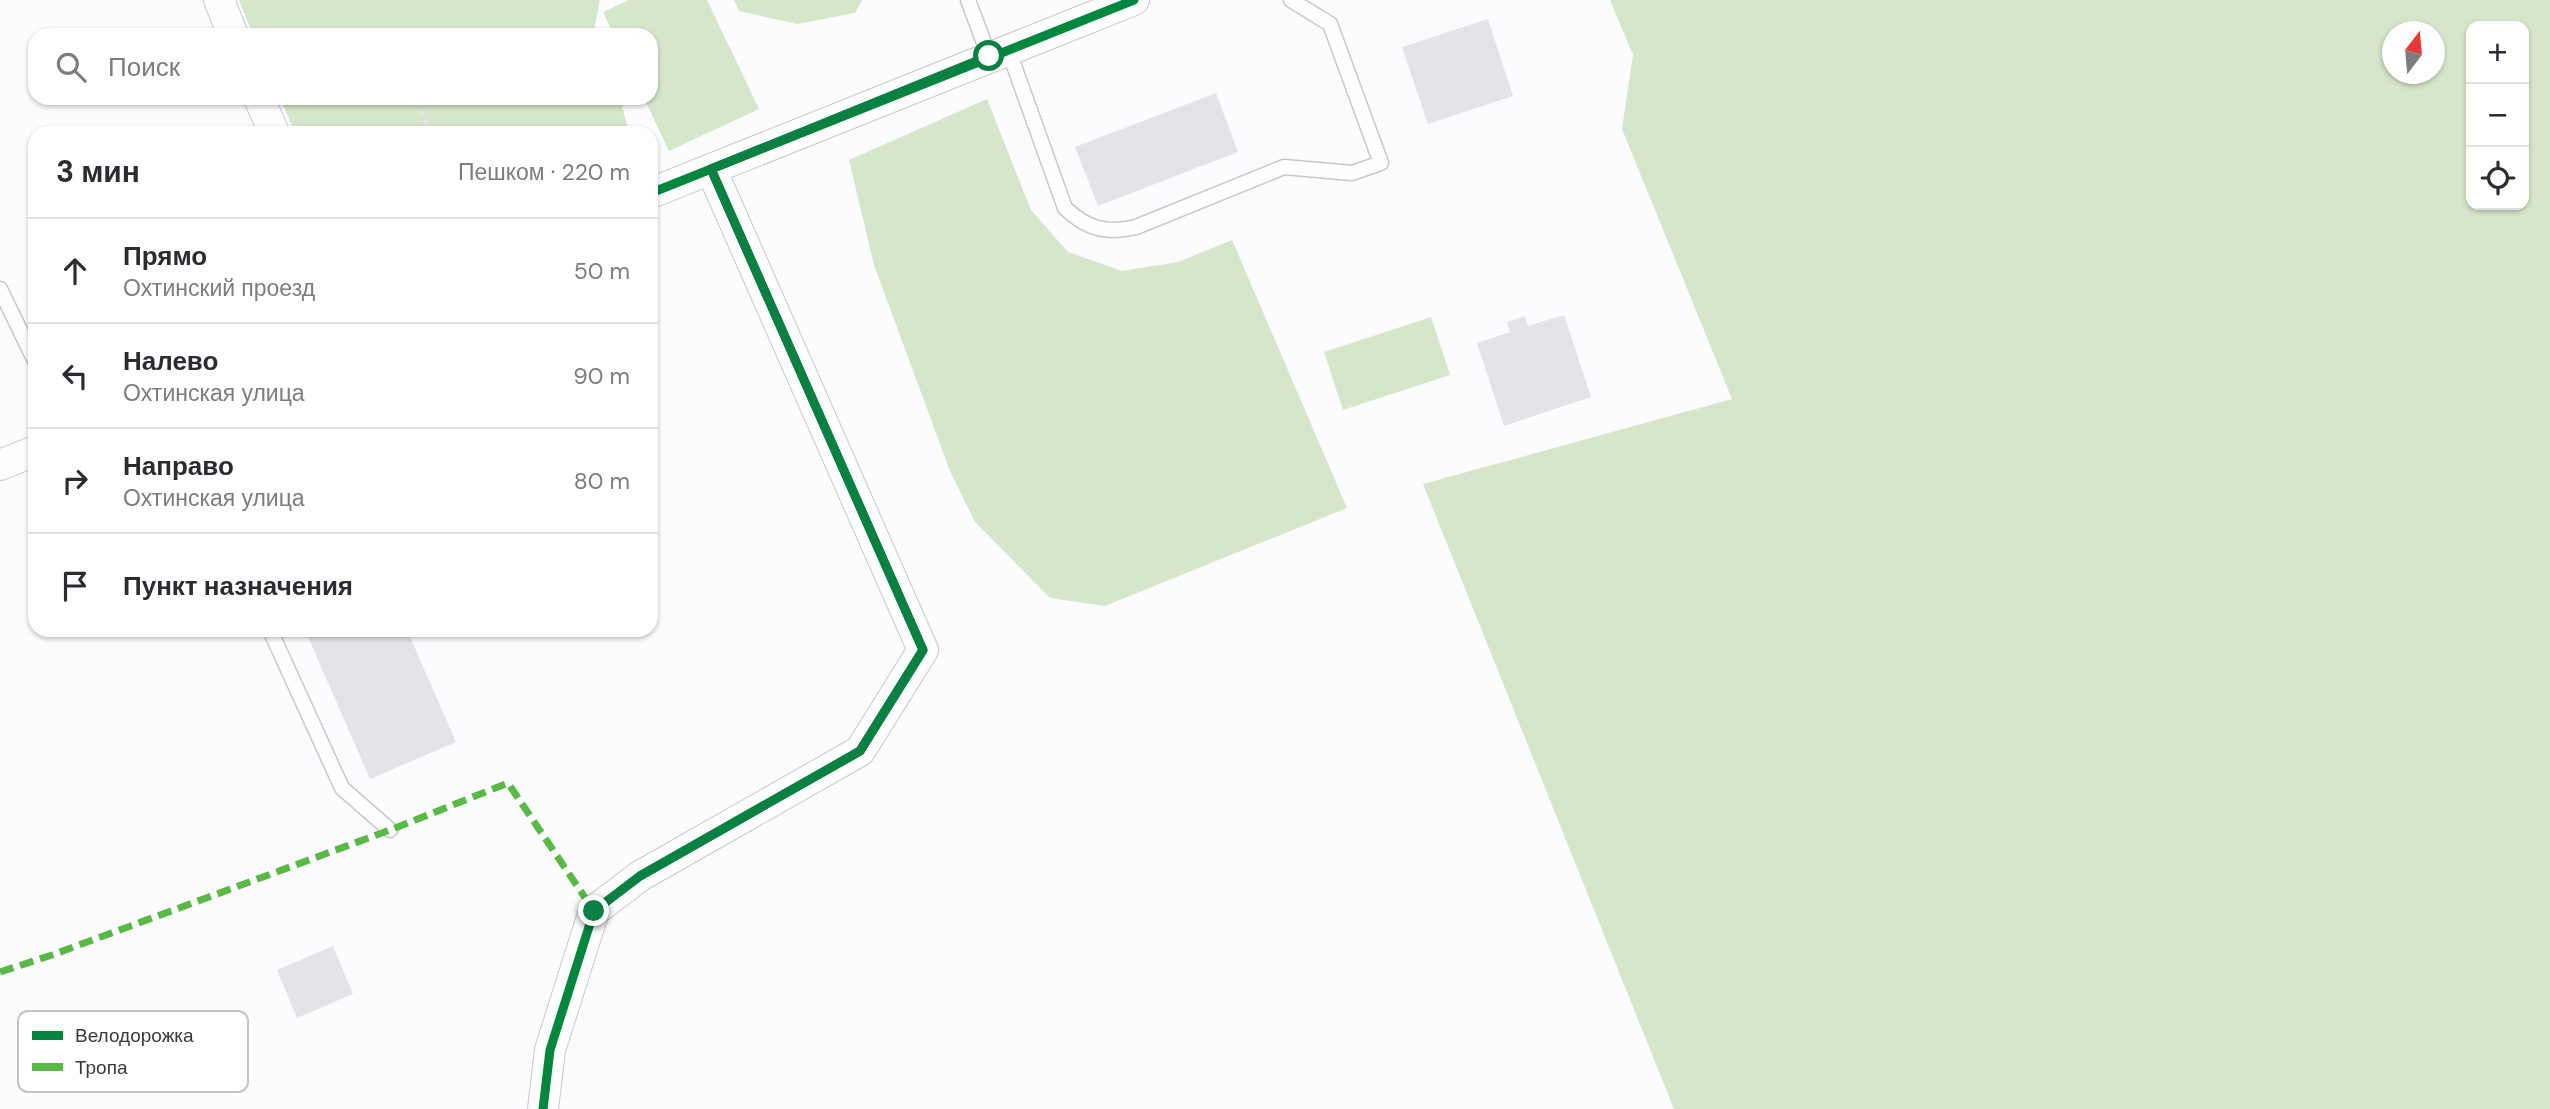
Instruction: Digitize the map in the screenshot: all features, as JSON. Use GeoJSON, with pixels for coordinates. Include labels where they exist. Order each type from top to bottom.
{"type":"FeatureCollection","features":[{"type":"Feature","properties":{"kind":"street"},"geometry":{"type":"LineString","coordinates":[[219,0],[230,28]]}},
{"type":"Feature","properties":{"kind":"street"},"geometry":{"type":"LineString","coordinates":[[658,190],[1134,0]]}},
{"type":"Feature","properties":{"kind":"street"},"geometry":{"type":"LineString","coordinates":[[262,105],[271,126]]}},
{"type":"Feature","properties":{"kind":"street"},"geometry":{"type":"LineString","coordinates":[[543,1109],[550,1050],[594,911],[640,876],[860,751],[923,650],[711,169]]}},
{"type":"Feature","properties":{"kind":"street"},"geometry":{"type":"LineString","coordinates":[[0,465],[28,454]]}},
{"type":"Feature","properties":{"kind":"lane"},"geometry":{"type":"LineString","coordinates":[[968,0],[998,53],[1065,208],[1079,221],[1100,229],[1118,231],[1136,227],[1284,167],[1352,173],[1381,163],[1331,24],[1291,0]]}},
{"type":"Feature","properties":{"kind":"lane"},"geometry":{"type":"LineString","coordinates":[[0,289],[28,347]]}},
{"type":"Feature","properties":{"kind":"lane"},"geometry":{"type":"LineString","coordinates":[[273,637],[342,788],[390,830]]}},
{"type":"Feature","properties":{"kind":"path"},"geometry":{"type":"LineString","coordinates":[[420,110],[428,126]]}},
{"type":"Feature","properties":{"kind":"green space"},"geometry":{"type":"Polygon","coordinates":[[[239,0],[600,0],[594,28],[250,28],[239,0]]]}},
{"type":"Feature","properties":{"kind":"green space"},"geometry":{"type":"Polygon","coordinates":[[[629,0],[707,0],[759,109],[669,151],[647,105],[658,105],[658,28],[611,28],[603,12],[629,0]]]}},
{"type":"Feature","properties":{"kind":"green space"},"geometry":{"type":"Polygon","coordinates":[[[734,0],[862,0],[855,13],[797,24],[739,11],[734,0]]]}},
{"type":"Feature","properties":{"kind":"green space"},"geometry":{"type":"Polygon","coordinates":[[[1610,0],[2550,0],[2550,1109],[1674,1109],[1423,484],[1732,399],[1622,129],[1633,55],[1610,0]]]}},
{"type":"Feature","properties":{"kind":"green space"},"geometry":{"type":"Polygon","coordinates":[[[987,99],[1031,210],[1068,252],[1122,271],[1178,262],[1232,240],[1347,508],[1105,606],[1050,598],[975,522],[950,471],[874,265],[849,160],[987,99]]]}},
{"type":"Feature","properties":{"kind":"green space"},"geometry":{"type":"Polygon","coordinates":[[[283,105],[622,105],[627,126],[292,126],[283,105]]]}},
{"type":"Feature","properties":{"kind":"green space"},"geometry":{"type":"Polygon","coordinates":[[[1431,317],[1450,375],[1343,410],[1324,352],[1431,317]]]}},
{"type":"Feature","properties":{"kind":"building"},"geometry":{"type":"Polygon","coordinates":[[[1488,19],[1513,96],[1428,124],[1402,47],[1488,19]]]}},
{"type":"Feature","properties":{"kind":"building"},"geometry":{"type":"Polygon","coordinates":[[[1216,93],[1238,152],[1098,206],[1075,147],[1216,93]]]}},
{"type":"Feature","properties":{"kind":"building"},"geometry":{"type":"Polygon","coordinates":[[[1564,315],[1591,397],[1504,426],[1477,343],[1510,332],[1507,322],[1525,316],[1528,326],[1564,315]]]}},
{"type":"Feature","properties":{"kind":"building"},"geometry":{"type":"Polygon","coordinates":[[[308,637],[410,637],[456,742],[370,779],[308,637]]]}},
{"type":"Feature","properties":{"kind":"building"},"geometry":{"type":"Polygon","coordinates":[[[333,946],[353,994],[297,1018],[277,970],[333,946]]]}},
{"type":"Feature","properties":{"kind":"marked path"},"geometry":{"type":"LineString","coordinates":[[0,972],[390,830],[508,783],[594,911]]}},
{"type":"Feature","properties":{"kind":"cycle path"},"geometry":{"type":"LineString","coordinates":[[658,190],[1134,0]]}},
{"type":"Feature","properties":{"kind":"cycle path"},"geometry":{"type":"LineString","coordinates":[[543,1109],[550,1050],[594,911],[640,876],[860,751],[923,650],[711,169]]}},
{"type":"Feature","properties":{"kind":"route"},"geometry":{"type":"LineString","coordinates":[[594,911],[640,876],[860,751],[923,650],[711,169],[989,56]]}}]}
